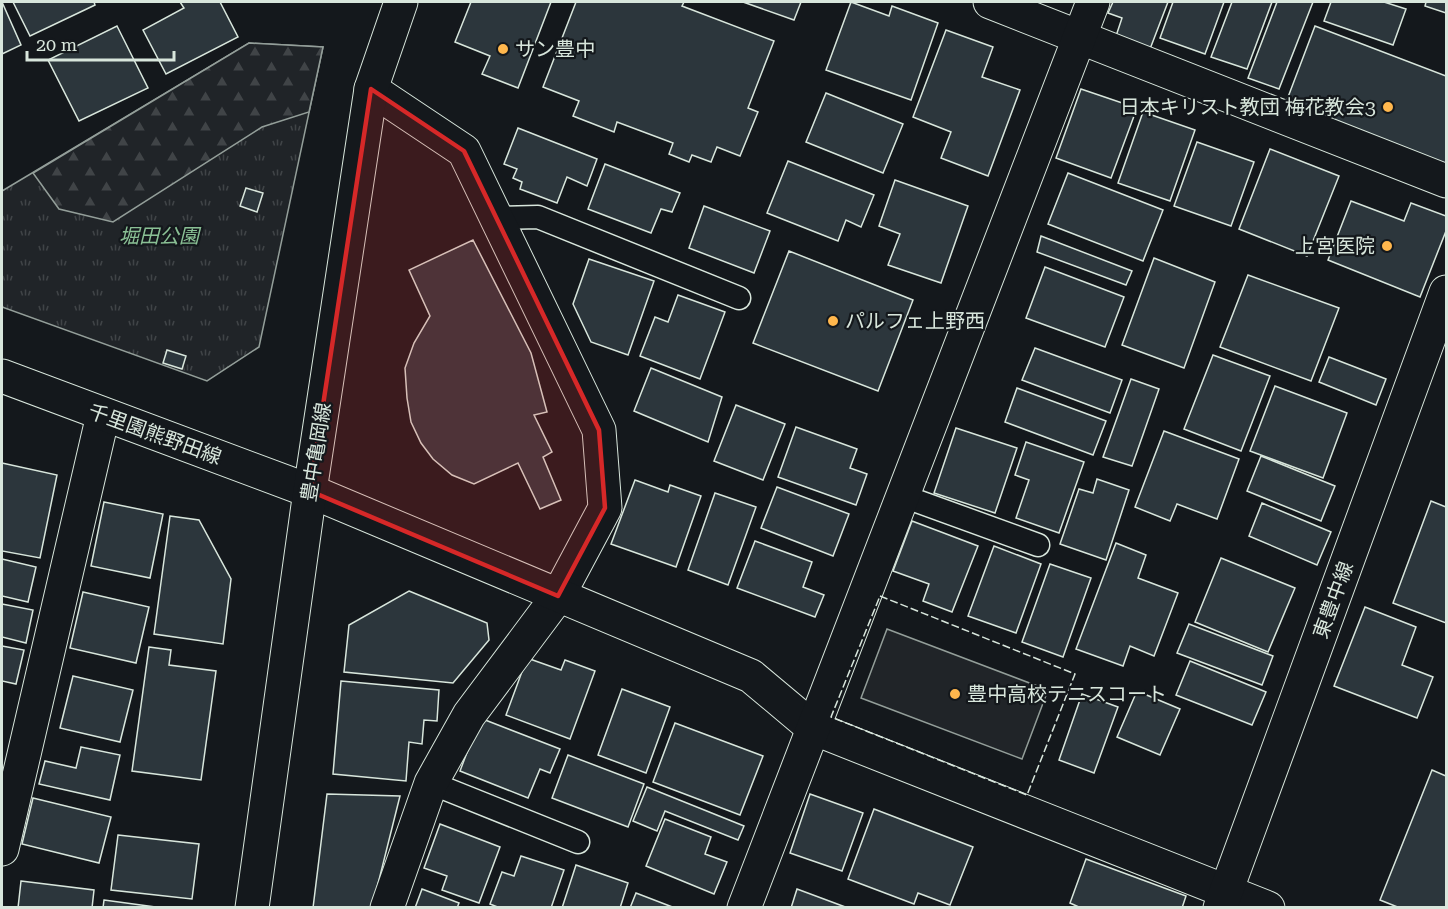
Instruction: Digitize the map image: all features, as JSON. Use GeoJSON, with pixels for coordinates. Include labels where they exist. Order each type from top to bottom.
{"type":"FeatureCollection","features":[{"type":"Feature","properties":{"kind":"street","name":"豊中亀岡線"},"geometry":{"type":"LineString","coordinates":[[252,908],[310,491],[371,89],[401,2]]}},
{"type":"Feature","properties":{"kind":"street"},"geometry":{"type":"LineString","coordinates":[[990,2],[1446,181]]}},
{"type":"Feature","properties":{"kind":"street"},"geometry":{"type":"LineString","coordinates":[[744,908],[1093,2]]}},
{"type":"Feature","properties":{"kind":"street"},"geometry":{"type":"LineString","coordinates":[[371,89],[464,151],[599,430],[605,508],[558,596],[468,715],[431,783],[387,908]]}},
{"type":"Feature","properties":{"kind":"street","name":"東豊中線"},"geometry":{"type":"LineString","coordinates":[[1222,899],[1446,292]]}},
{"type":"Feature","properties":{"kind":"street","name":"千里園熊野田線"},"geometry":{"type":"LineString","coordinates":[[2,376],[310,491],[751,675],[813,729],[1222,899],[1268,908]]}},
{"type":"Feature","properties":{"kind":"street"},"geometry":{"type":"LineString","coordinates":[[2,849],[104,415]]}},
{"type":"Feature","properties":{"kind":"lane"},"geometry":{"type":"LineString","coordinates":[[497,218],[538,218],[739,298]]}},
{"type":"Feature","properties":{"kind":"lane"},"geometry":{"type":"LineString","coordinates":[[903,496],[1038,545]]}},
{"type":"Feature","properties":{"kind":"lane"},"geometry":{"type":"LineString","coordinates":[[431,783],[578,842]]}},
{"type":"Feature","properties":{"kind":"highlighted area"},"geometry":{"type":"Polygon","coordinates":[[[371,89],[464,151],[599,430],[605,508],[558,596],[310,491],[371,89]]]}},
{"type":"Feature","properties":{"kind":"green space","name":"堀田公園"},"geometry":{"type":"Polygon","coordinates":[[[249,43],[323,47],[259,347],[207,381],[2,307],[2,191],[249,43]]]}},
{"type":"Feature","properties":{"kind":"green space"},"geometry":{"type":"Polygon","coordinates":[[[249,43],[323,47],[309,112],[262,127],[113,222],[59,209],[33,173],[249,43]]]}},
{"type":"Feature","properties":{"kind":"green space","name":"豊中高校テニスコート"},"geometry":{"type":"Polygon","coordinates":[[[887,629],[1048,690],[1022,759],[861,698],[887,629]]]}},
{"type":"Feature","properties":{"kind":"building"},"geometry":{"type":"Polygon","coordinates":[[[2,2],[21,45],[2,54],[2,2]]]}},
{"type":"Feature","properties":{"kind":"building"},"geometry":{"type":"Polygon","coordinates":[[[13,2],[94,2],[95,5],[30,36],[13,2]]]}},
{"type":"Feature","properties":{"kind":"building"},"geometry":{"type":"Polygon","coordinates":[[[180,2],[220,2],[238,37],[166,74],[143,30],[184,8],[180,2]]]}},
{"type":"Feature","properties":{"kind":"building","name":"サン豊中"},"geometry":{"type":"Polygon","coordinates":[[[471,2],[551,2],[518,88],[482,74],[490,56],[455,42],[471,2]]]}},
{"type":"Feature","properties":{"kind":"building"},"geometry":{"type":"Polygon","coordinates":[[[576,2],[684,2],[682,6],[774,41],[748,108],[758,112],[740,156],[717,147],[711,162],[692,155],[689,162],[669,154],[673,143],[617,122],[614,132],[573,116],[579,101],[543,87],[576,2]]]}},
{"type":"Feature","properties":{"kind":"building"},"geometry":{"type":"Polygon","coordinates":[[[743,2],[801,2],[794,20],[743,2]]]}},
{"type":"Feature","properties":{"kind":"building"},"geometry":{"type":"Polygon","coordinates":[[[851,2],[889,16],[892,6],[938,23],[911,100],[826,70],[851,2]]]}},
{"type":"Feature","properties":{"kind":"building"},"geometry":{"type":"Polygon","coordinates":[[[1113,2],[1168,2],[1150,49],[1116,36],[1122,18],[1108,13],[1113,2]]]}},
{"type":"Feature","properties":{"kind":"building"},"geometry":{"type":"Polygon","coordinates":[[[1173,2],[1224,2],[1205,54],[1160,38],[1173,2]]]}},
{"type":"Feature","properties":{"kind":"building"},"geometry":{"type":"Polygon","coordinates":[[[1232,2],[1272,2],[1247,69],[1211,57],[1232,2]]]}},
{"type":"Feature","properties":{"kind":"building"},"geometry":{"type":"Polygon","coordinates":[[[1277,2],[1313,2],[1279,89],[1248,78],[1277,2]]]}},
{"type":"Feature","properties":{"kind":"building"},"geometry":{"type":"Polygon","coordinates":[[[1331,2],[1384,2],[1406,9],[1393,45],[1324,21],[1331,2]]]}},
{"type":"Feature","properties":{"kind":"building"},"geometry":{"type":"Polygon","coordinates":[[[1426,2],[1446,2],[1446,13],[1425,6],[1426,2]]]}},
{"type":"Feature","properties":{"kind":"building"},"geometry":{"type":"Polygon","coordinates":[[[117,26],[148,88],[79,121],[48,60],[117,26]]]}},
{"type":"Feature","properties":{"kind":"building"},"geometry":{"type":"Polygon","coordinates":[[[1315,26],[1446,76],[1446,166],[1285,105],[1315,26]]]}},
{"type":"Feature","properties":{"kind":"building"},"geometry":{"type":"Polygon","coordinates":[[[946,30],[993,47],[982,77],[1020,90],[988,176],[941,158],[951,132],[913,117],[946,30]]]}},
{"type":"Feature","properties":{"kind":"building"},"geometry":{"type":"Polygon","coordinates":[[[1081,89],[1137,108],[1111,178],[1056,158],[1081,89]]]}},
{"type":"Feature","properties":{"kind":"building"},"geometry":{"type":"Polygon","coordinates":[[[826,93],[903,124],[883,173],[806,142],[826,93]]]}},
{"type":"Feature","properties":{"kind":"building"},"geometry":{"type":"Polygon","coordinates":[[[1143,112],[1195,130],[1170,201],[1118,183],[1143,112]]]}},
{"type":"Feature","properties":{"kind":"building"},"geometry":{"type":"Polygon","coordinates":[[[518,128],[597,159],[587,186],[567,177],[557,203],[520,189],[522,182],[513,178],[517,169],[504,164],[518,128]]]}},
{"type":"Feature","properties":{"kind":"building"},"geometry":{"type":"Polygon","coordinates":[[[1197,142],[1254,162],[1231,226],[1174,206],[1197,142]]]}},
{"type":"Feature","properties":{"kind":"building"},"geometry":{"type":"Polygon","coordinates":[[[1270,149],[1339,176],[1307,256],[1239,229],[1270,149]]]}},
{"type":"Feature","properties":{"kind":"building"},"geometry":{"type":"Polygon","coordinates":[[[788,161],[874,195],[861,227],[846,220],[838,241],[767,213],[788,161]]]}},
{"type":"Feature","properties":{"kind":"building"},"geometry":{"type":"Polygon","coordinates":[[[605,164],[680,193],[672,212],[661,209],[651,233],[588,209],[605,164]]]}},
{"type":"Feature","properties":{"kind":"building"},"geometry":{"type":"Polygon","coordinates":[[[1068,173],[1163,210],[1143,261],[1048,224],[1068,173]]]}},
{"type":"Feature","properties":{"kind":"building"},"geometry":{"type":"Polygon","coordinates":[[[895,180],[968,206],[941,283],[888,265],[900,234],[879,226],[895,180]]]}},
{"type":"Feature","properties":{"kind":"building"},"geometry":{"type":"Polygon","coordinates":[[[246,188],[263,193],[257,212],[240,206],[246,188]]]}},
{"type":"Feature","properties":{"kind":"building","name":"上宮医院"},"geometry":{"type":"Polygon","coordinates":[[[1351,201],[1404,221],[1411,203],[1446,216],[1446,231],[1420,297],[1328,260],[1351,201]]]}},
{"type":"Feature","properties":{"kind":"building"},"geometry":{"type":"Polygon","coordinates":[[[704,206],[770,231],[754,273],[689,248],[704,206]]]}},
{"type":"Feature","properties":{"kind":"building"},"geometry":{"type":"Polygon","coordinates":[[[1041,236],[1132,271],[1126,285],[1037,252],[1041,236]]]}},
{"type":"Feature","properties":{"kind":"building"},"geometry":{"type":"Polygon","coordinates":[[[473,240],[531,353],[547,412],[534,415],[552,452],[543,457],[561,500],[540,509],[518,463],[474,484],[452,475],[433,459],[421,443],[411,422],[405,368],[414,343],[430,316],[409,270],[473,240]]]}},
{"type":"Feature","properties":{"kind":"building","name":"パルフェ上野西"},"geometry":{"type":"Polygon","coordinates":[[[789,251],[913,300],[878,391],[753,343],[789,251]]]}},
{"type":"Feature","properties":{"kind":"building"},"geometry":{"type":"Polygon","coordinates":[[[1154,258],[1215,282],[1184,368],[1122,345],[1154,258]]]}},
{"type":"Feature","properties":{"kind":"building"},"geometry":{"type":"Polygon","coordinates":[[[589,259],[654,281],[628,355],[591,342],[573,304],[589,259]]]}},
{"type":"Feature","properties":{"kind":"building"},"geometry":{"type":"Polygon","coordinates":[[[1045,267],[1124,297],[1105,347],[1026,318],[1045,267]]]}},
{"type":"Feature","properties":{"kind":"building"},"geometry":{"type":"Polygon","coordinates":[[[1248,275],[1339,308],[1311,381],[1220,347],[1248,275]]]}},
{"type":"Feature","properties":{"kind":"building"},"geometry":{"type":"Polygon","coordinates":[[[678,295],[725,312],[700,379],[640,356],[655,317],[668,322],[678,295]]]}},
{"type":"Feature","properties":{"kind":"building"},"geometry":{"type":"Polygon","coordinates":[[[1035,348],[1122,380],[1110,413],[1022,380],[1035,348]]]}},
{"type":"Feature","properties":{"kind":"building"},"geometry":{"type":"Polygon","coordinates":[[[167,350],[186,356],[182,369],[163,363],[167,350]]]}},
{"type":"Feature","properties":{"kind":"building"},"geometry":{"type":"Polygon","coordinates":[[[1213,355],[1270,376],[1241,451],[1184,429],[1213,355]]]}},
{"type":"Feature","properties":{"kind":"building"},"geometry":{"type":"Polygon","coordinates":[[[1329,357],[1386,379],[1376,405],[1319,382],[1329,357]]]}},
{"type":"Feature","properties":{"kind":"building"},"geometry":{"type":"Polygon","coordinates":[[[651,368],[722,397],[708,442],[634,411],[651,368]]]}},
{"type":"Feature","properties":{"kind":"building"},"geometry":{"type":"Polygon","coordinates":[[[1131,379],[1159,389],[1132,466],[1103,457],[1131,379]]]}},
{"type":"Feature","properties":{"kind":"building"},"geometry":{"type":"Polygon","coordinates":[[[1275,386],[1347,413],[1323,478],[1250,451],[1275,386]]]}},
{"type":"Feature","properties":{"kind":"building"},"geometry":{"type":"Polygon","coordinates":[[[1017,388],[1106,421],[1093,455],[1005,422],[1017,388]]]}},
{"type":"Feature","properties":{"kind":"building"},"geometry":{"type":"Polygon","coordinates":[[[736,405],[785,424],[763,480],[714,461],[736,405]]]}},
{"type":"Feature","properties":{"kind":"building"},"geometry":{"type":"Polygon","coordinates":[[[796,427],[857,449],[850,468],[867,474],[856,505],[778,477],[796,427]]]}},
{"type":"Feature","properties":{"kind":"building"},"geometry":{"type":"Polygon","coordinates":[[[956,428],[1017,448],[995,513],[934,493],[956,428]]]}},
{"type":"Feature","properties":{"kind":"building"},"geometry":{"type":"Polygon","coordinates":[[[1164,431],[1239,459],[1217,519],[1177,504],[1170,521],[1135,507],[1164,431]]]}},
{"type":"Feature","properties":{"kind":"building"},"geometry":{"type":"Polygon","coordinates":[[[1026,442],[1084,462],[1059,533],[1016,518],[1029,480],[1015,475],[1026,442]]]}},
{"type":"Feature","properties":{"kind":"building"},"geometry":{"type":"Polygon","coordinates":[[[1261,456],[1335,486],[1321,521],[1247,491],[1261,456]]]}},
{"type":"Feature","properties":{"kind":"building"},"geometry":{"type":"Polygon","coordinates":[[[2,463],[57,475],[40,558],[2,551],[2,463]]]}},
{"type":"Feature","properties":{"kind":"building"},"geometry":{"type":"Polygon","coordinates":[[[1097,479],[1129,490],[1106,560],[1060,544],[1079,489],[1093,493],[1097,479]]]}},
{"type":"Feature","properties":{"kind":"building"},"geometry":{"type":"Polygon","coordinates":[[[635,480],[668,492],[670,485],[701,496],[676,567],[611,544],[635,480]]]}},
{"type":"Feature","properties":{"kind":"building"},"geometry":{"type":"Polygon","coordinates":[[[777,487],[849,514],[833,556],[761,528],[777,487]]]}},
{"type":"Feature","properties":{"kind":"building"},"geometry":{"type":"Polygon","coordinates":[[[715,493],[756,507],[728,585],[688,570],[715,493]]]}},
{"type":"Feature","properties":{"kind":"building"},"geometry":{"type":"Polygon","coordinates":[[[1431,501],[1446,507],[1446,623],[1393,603],[1431,501]]]}},
{"type":"Feature","properties":{"kind":"building"},"geometry":{"type":"Polygon","coordinates":[[[104,502],[163,514],[150,578],[91,566],[104,502]]]}},
{"type":"Feature","properties":{"kind":"building"},"geometry":{"type":"Polygon","coordinates":[[[1262,503],[1331,532],[1317,565],[1249,536],[1262,503]]]}},
{"type":"Feature","properties":{"kind":"building"},"geometry":{"type":"Polygon","coordinates":[[[170,516],[199,520],[231,579],[223,644],[154,634],[170,516]]]}},
{"type":"Feature","properties":{"kind":"building"},"geometry":{"type":"Polygon","coordinates":[[[912,521],[978,546],[952,612],[923,601],[929,584],[893,571],[912,521]]]}},
{"type":"Feature","properties":{"kind":"building"},"geometry":{"type":"Polygon","coordinates":[[[755,541],[812,562],[803,587],[824,595],[815,617],[737,588],[755,541]]]}},
{"type":"Feature","properties":{"kind":"building"},"geometry":{"type":"Polygon","coordinates":[[[1116,543],[1146,555],[1138,578],[1178,593],[1154,656],[1130,646],[1123,666],[1076,649],[1116,543]]]}},
{"type":"Feature","properties":{"kind":"building"},"geometry":{"type":"Polygon","coordinates":[[[994,546],[1041,564],[1016,633],[968,616],[994,546]]]}},
{"type":"Feature","properties":{"kind":"building"},"geometry":{"type":"Polygon","coordinates":[[[1221,558],[1295,588],[1268,652],[1195,622],[1221,558]]]}},
{"type":"Feature","properties":{"kind":"building"},"geometry":{"type":"Polygon","coordinates":[[[2,559],[36,567],[28,602],[2,596],[2,559]]]}},
{"type":"Feature","properties":{"kind":"building"},"geometry":{"type":"Polygon","coordinates":[[[1050,564],[1091,578],[1063,657],[1022,642],[1050,564]]]}},
{"type":"Feature","properties":{"kind":"building"},"geometry":{"type":"Polygon","coordinates":[[[409,591],[487,623],[489,640],[453,683],[344,672],[349,625],[409,591]]]}},
{"type":"Feature","properties":{"kind":"building"},"geometry":{"type":"Polygon","coordinates":[[[83,592],[149,607],[136,663],[70,648],[83,592]]]}},
{"type":"Feature","properties":{"kind":"building"},"geometry":{"type":"Polygon","coordinates":[[[2,604],[33,610],[26,643],[2,637],[2,604]]]}},
{"type":"Feature","properties":{"kind":"building"},"geometry":{"type":"Polygon","coordinates":[[[1365,607],[1416,627],[1402,665],[1433,677],[1417,718],[1334,686],[1365,607]]]}},
{"type":"Feature","properties":{"kind":"building"},"geometry":{"type":"Polygon","coordinates":[[[1189,624],[1273,656],[1262,685],[1177,653],[1189,624]]]}},
{"type":"Feature","properties":{"kind":"building"},"geometry":{"type":"Polygon","coordinates":[[[2,646],[24,650],[16,684],[2,681],[2,646]]]}},
{"type":"Feature","properties":{"kind":"building"},"geometry":{"type":"Polygon","coordinates":[[[149,647],[171,650],[169,665],[216,671],[201,780],[132,771],[149,647]]]}},
{"type":"Feature","properties":{"kind":"building"},"geometry":{"type":"Polygon","coordinates":[[[527,658],[561,670],[565,660],[595,671],[570,739],[506,715],[527,658]]]}},
{"type":"Feature","properties":{"kind":"building"},"geometry":{"type":"Polygon","coordinates":[[[1190,661],[1266,692],[1252,725],[1176,695],[1190,661]]]}},
{"type":"Feature","properties":{"kind":"building"},"geometry":{"type":"Polygon","coordinates":[[[73,676],[133,690],[120,742],[60,728],[73,676]]]}},
{"type":"Feature","properties":{"kind":"building"},"geometry":{"type":"Polygon","coordinates":[[[341,681],[439,690],[437,721],[424,720],[422,744],[409,742],[406,781],[333,774],[341,681]]]}},
{"type":"Feature","properties":{"kind":"building"},"geometry":{"type":"Polygon","coordinates":[[[622,689],[670,707],[646,773],[598,755],[622,689]]]}},
{"type":"Feature","properties":{"kind":"building"},"geometry":{"type":"Polygon","coordinates":[[[1137,691],[1180,709],[1160,755],[1117,737],[1137,691]]]}},
{"type":"Feature","properties":{"kind":"building"},"geometry":{"type":"Polygon","coordinates":[[[1082,694],[1118,707],[1094,773],[1059,760],[1082,694]]]}},
{"type":"Feature","properties":{"kind":"building"},"geometry":{"type":"Polygon","coordinates":[[[480,718],[560,749],[550,773],[540,769],[528,798],[460,771],[480,718]]]}},
{"type":"Feature","properties":{"kind":"building"},"geometry":{"type":"Polygon","coordinates":[[[675,723],[763,756],[740,815],[653,782],[675,723]]]}},
{"type":"Feature","properties":{"kind":"building"},"geometry":{"type":"Polygon","coordinates":[[[81,747],[120,755],[110,800],[39,784],[45,761],[76,768],[81,747]]]}},
{"type":"Feature","properties":{"kind":"building"},"geometry":{"type":"Polygon","coordinates":[[[568,755],[644,784],[628,827],[552,798],[568,755]]]}},
{"type":"Feature","properties":{"kind":"building"},"geometry":{"type":"Polygon","coordinates":[[[1432,770],[1446,776],[1446,908],[1400,908],[1380,900],[1432,770]]]}},
{"type":"Feature","properties":{"kind":"building"},"geometry":{"type":"Polygon","coordinates":[[[647,787],[744,826],[738,840],[665,811],[657,831],[633,821],[647,787]]]}},
{"type":"Feature","properties":{"kind":"building"},"geometry":{"type":"Polygon","coordinates":[[[327,794],[400,796],[370,908],[313,908],[327,794]]]}},
{"type":"Feature","properties":{"kind":"building"},"geometry":{"type":"Polygon","coordinates":[[[810,794],[863,813],[842,871],[790,853],[810,794]]]}},
{"type":"Feature","properties":{"kind":"building"},"geometry":{"type":"Polygon","coordinates":[[[33,798],[111,817],[99,863],[22,844],[33,798]]]}},
{"type":"Feature","properties":{"kind":"building"},"geometry":{"type":"Polygon","coordinates":[[[874,809],[973,847],[950,905],[918,893],[914,904],[848,879],[874,809]]]}},
{"type":"Feature","properties":{"kind":"building"},"geometry":{"type":"Polygon","coordinates":[[[665,819],[711,837],[705,854],[727,862],[714,894],[646,866],[665,819]]]}},
{"type":"Feature","properties":{"kind":"building"},"geometry":{"type":"Polygon","coordinates":[[[440,824],[500,847],[479,903],[442,890],[447,876],[424,868],[440,824]]]}},
{"type":"Feature","properties":{"kind":"building"},"geometry":{"type":"Polygon","coordinates":[[[118,835],[199,844],[192,899],[111,890],[118,835]]]}},
{"type":"Feature","properties":{"kind":"building"},"geometry":{"type":"Polygon","coordinates":[[[521,856],[564,870],[551,908],[500,908],[490,904],[502,872],[514,876],[521,856]]]}},
{"type":"Feature","properties":{"kind":"building"},"geometry":{"type":"Polygon","coordinates":[[[1086,859],[1186,896],[1182,908],[1081,908],[1070,903],[1086,859]]]}},
{"type":"Feature","properties":{"kind":"building"},"geometry":{"type":"Polygon","coordinates":[[[576,865],[628,883],[620,908],[562,908],[576,865]]]}},
{"type":"Feature","properties":{"kind":"building"},"geometry":{"type":"Polygon","coordinates":[[[21,881],[94,890],[92,908],[18,908],[21,881]]]}},
{"type":"Feature","properties":{"kind":"building"},"geometry":{"type":"Polygon","coordinates":[[[422,889],[459,903],[457,908],[415,908],[422,889]]]}},
{"type":"Feature","properties":{"kind":"building"},"geometry":{"type":"Polygon","coordinates":[[[797,889],[848,908],[791,908],[797,889]]]}},
{"type":"Feature","properties":{"kind":"building"},"geometry":{"type":"Polygon","coordinates":[[[636,893],[675,908],[630,908],[636,893]]]}},
{"type":"Feature","properties":{"kind":"building"},"geometry":{"type":"Polygon","coordinates":[[[104,900],[163,908],[103,908],[104,900]]]}},
{"type":"Feature","properties":{"kind":"fence"},"geometry":{"type":"LineString","coordinates":[[880,596],[1075,674],[1027,795],[831,717],[880,596]]}},
{"type":"Feature","properties":{"kind":"place","name":"サン豊中"},"geometry":{"type":"Point","coordinates":[503,49]}},
{"type":"Feature","properties":{"kind":"place","name":"日本キリスト教団 梅花教会3"},"geometry":{"type":"Point","coordinates":[1388,107]}},
{"type":"Feature","properties":{"kind":"place","name":"上宮医院"},"geometry":{"type":"Point","coordinates":[1387,246]}},
{"type":"Feature","properties":{"kind":"place","name":"パルフェ上野西"},"geometry":{"type":"Point","coordinates":[833,321]}},
{"type":"Feature","properties":{"kind":"place","name":"豊中高校テニスコート"},"geometry":{"type":"Point","coordinates":[955,694]}}]}
